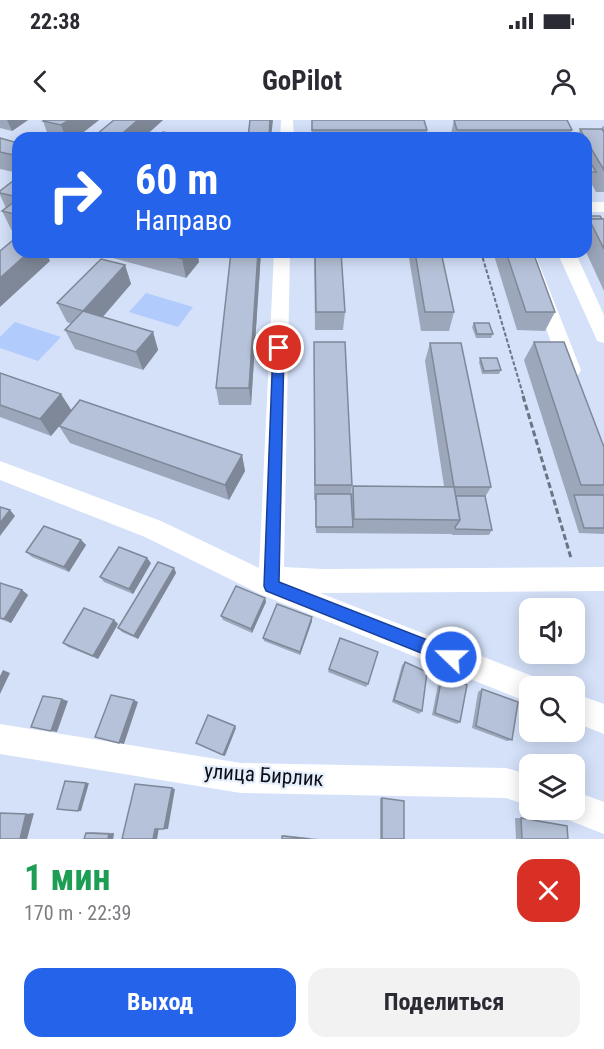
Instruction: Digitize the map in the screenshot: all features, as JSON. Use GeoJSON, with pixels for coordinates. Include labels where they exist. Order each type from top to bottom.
{"type":"FeatureCollection","features":[{"type":"Feature","properties":{"kind":"street"},"geometry":{"type":"LineString","coordinates":[[271,582],[282,258]]}},
{"type":"Feature","properties":{"kind":"street"},"geometry":{"type":"LineString","coordinates":[[529,258],[579,392]]}},
{"type":"Feature","properties":{"kind":"street"},"geometry":{"type":"LineString","coordinates":[[570,258],[604,336]]}},
{"type":"Feature","properties":{"kind":"street"},"geometry":{"type":"LineString","coordinates":[[0,470],[153,529],[271,582],[519,684]]}},
{"type":"Feature","properties":{"kind":"street"},"geometry":{"type":"LineString","coordinates":[[271,582],[604,579]]}},
{"type":"Feature","properties":{"kind":"street"},"geometry":{"type":"LineString","coordinates":[[585,711],[604,719]]}},
{"type":"Feature","properties":{"kind":"street","name":"улица Бирлик"},"geometry":{"type":"LineString","coordinates":[[0,739],[241,778],[506,783],[519,787]]}},
{"type":"Feature","properties":{"kind":"street"},"geometry":{"type":"LineString","coordinates":[[585,811],[604,818]]}},
{"type":"Feature","properties":{"kind":"path"},"geometry":{"type":"LineString","coordinates":[[483,258],[576,578]]}},
{"type":"Feature","properties":{"kind":"shaded area"},"geometry":{"type":"Polygon","coordinates":[[[146,293],[193,307],[178,327],[129,312],[146,293]]]}},
{"type":"Feature","properties":{"kind":"shaded area"},"geometry":{"type":"Polygon","coordinates":[[[15,322],[61,337],[38,361],[0,348],[0,337],[15,322]]]}},
{"type":"Feature","properties":{"kind":"building"},"geometry":{"type":"Polygon","coordinates":[[[69,120],[61,125],[43,121],[69,120]]]}},
{"type":"Feature","properties":{"kind":"building"},"geometry":{"type":"Polygon","coordinates":[[[114,120],[138,120],[124,132],[99,132],[114,120]]]}},
{"type":"Feature","properties":{"kind":"building"},"geometry":{"type":"Polygon","coordinates":[[[250,120],[270,120],[269,132],[249,132],[250,120]]]}},
{"type":"Feature","properties":{"kind":"building"},"geometry":{"type":"Polygon","coordinates":[[[312,120],[424,120],[427,130],[312,130],[312,120]]]}},
{"type":"Feature","properties":{"kind":"building"},"geometry":{"type":"Polygon","coordinates":[[[454,120],[567,120],[572,130],[457,130],[454,120]]]}},
{"type":"Feature","properties":{"kind":"building"},"geometry":{"type":"Polygon","coordinates":[[[580,129],[602,129],[604,132],[604,170],[592,150],[592,132],[582,132],[580,129]]]}},
{"type":"Feature","properties":{"kind":"building"},"geometry":{"type":"Polygon","coordinates":[[[0,138],[12,141],[12,155],[0,152],[0,138]]]}},
{"type":"Feature","properties":{"kind":"building"},"geometry":{"type":"Polygon","coordinates":[[[12,182],[12,196],[0,193],[12,182]]]}},
{"type":"Feature","properties":{"kind":"building"},"geometry":{"type":"Polygon","coordinates":[[[12,204],[12,214],[2,211],[12,204]]]}},
{"type":"Feature","properties":{"kind":"building"},"geometry":{"type":"Polygon","coordinates":[[[592,216],[600,216],[602,219],[592,219],[592,216]]]}},
{"type":"Feature","properties":{"kind":"building"},"geometry":{"type":"Polygon","coordinates":[[[592,219],[604,219],[604,249],[592,225],[592,219]]]}},
{"type":"Feature","properties":{"kind":"building"},"geometry":{"type":"Polygon","coordinates":[[[12,241],[12,258],[22,258],[0,278],[0,251],[12,241]]]}},
{"type":"Feature","properties":{"kind":"building"},"geometry":{"type":"Polygon","coordinates":[[[230,258],[258,258],[249,388],[216,388],[230,258]]]}},
{"type":"Feature","properties":{"kind":"building"},"geometry":{"type":"Polygon","coordinates":[[[315,258],[341,258],[345,312],[316,312],[315,258]]]}},
{"type":"Feature","properties":{"kind":"building"},"geometry":{"type":"Polygon","coordinates":[[[416,258],[442,258],[454,312],[425,312],[416,258]]]}},
{"type":"Feature","properties":{"kind":"building"},"geometry":{"type":"Polygon","coordinates":[[[508,258],[535,258],[555,312],[526,312],[508,258]]]}},
{"type":"Feature","properties":{"kind":"building"},"geometry":{"type":"Polygon","coordinates":[[[101,259],[125,265],[83,311],[57,303],[101,259]]]}},
{"type":"Feature","properties":{"kind":"building"},"geometry":{"type":"Polygon","coordinates":[[[83,311],[153,332],[136,352],[65,330],[83,311]]]}},
{"type":"Feature","properties":{"kind":"building"},"geometry":{"type":"Polygon","coordinates":[[[474,323],[489,323],[493,334],[477,334],[474,323]]]}},
{"type":"Feature","properties":{"kind":"building"},"geometry":{"type":"Polygon","coordinates":[[[314,342],[345,342],[352,485],[315,485],[314,342]]]}},
{"type":"Feature","properties":{"kind":"building"},"geometry":{"type":"Polygon","coordinates":[[[534,342],[564,342],[604,447],[604,485],[581,485],[534,342]]]}},
{"type":"Feature","properties":{"kind":"building"},"geometry":{"type":"Polygon","coordinates":[[[430,343],[461,343],[491,487],[454,487],[430,343]]]}},
{"type":"Feature","properties":{"kind":"building"},"geometry":{"type":"Polygon","coordinates":[[[480,358],[497,358],[501,370],[484,371],[480,358]]]}},
{"type":"Feature","properties":{"kind":"building"},"geometry":{"type":"Polygon","coordinates":[[[0,373],[61,394],[40,419],[0,405],[0,373]]]}},
{"type":"Feature","properties":{"kind":"building"},"geometry":{"type":"Polygon","coordinates":[[[80,400],[242,455],[225,485],[59,426],[80,400]]]}},
{"type":"Feature","properties":{"kind":"building"},"geometry":{"type":"Polygon","coordinates":[[[353,486],[454,487],[460,520],[354,519],[353,486]]]}},
{"type":"Feature","properties":{"kind":"building"},"geometry":{"type":"Polygon","coordinates":[[[316,494],[351,494],[353,527],[316,527],[316,494]]]}},
{"type":"Feature","properties":{"kind":"building"},"geometry":{"type":"Polygon","coordinates":[[[574,495],[604,495],[604,528],[584,528],[574,495]]]}},
{"type":"Feature","properties":{"kind":"building"},"geometry":{"type":"Polygon","coordinates":[[[456,496],[485,496],[492,530],[456,529],[460,520],[456,496]]]}},
{"type":"Feature","properties":{"kind":"building"},"geometry":{"type":"Polygon","coordinates":[[[0,507],[10,510],[0,523],[0,507]]]}},
{"type":"Feature","properties":{"kind":"building"},"geometry":{"type":"Polygon","coordinates":[[[44,526],[81,540],[64,567],[26,552],[44,526]]]}},
{"type":"Feature","properties":{"kind":"building"},"geometry":{"type":"Polygon","coordinates":[[[119,547],[147,558],[129,589],[100,577],[119,547]]]}},
{"type":"Feature","properties":{"kind":"building"},"geometry":{"type":"Polygon","coordinates":[[[158,562],[174,568],[134,636],[118,628],[158,562]]]}},
{"type":"Feature","properties":{"kind":"building"},"geometry":{"type":"Polygon","coordinates":[[[0,583],[22,590],[4,619],[0,618],[0,583]]]}},
{"type":"Feature","properties":{"kind":"building"},"geometry":{"type":"Polygon","coordinates":[[[236,586],[265,598],[251,629],[221,616],[236,586]]]}},
{"type":"Feature","properties":{"kind":"building"},"geometry":{"type":"Polygon","coordinates":[[[277,604],[312,617],[300,652],[263,638],[277,604]]]}},
{"type":"Feature","properties":{"kind":"building"},"geometry":{"type":"Polygon","coordinates":[[[84,608],[114,620],[93,656],[63,643],[84,608]]]}},
{"type":"Feature","properties":{"kind":"building"},"geometry":{"type":"Polygon","coordinates":[[[340,638],[378,652],[368,684],[329,669],[340,638]]]}},
{"type":"Feature","properties":{"kind":"building"},"geometry":{"type":"Polygon","coordinates":[[[405,662],[427,672],[422,711],[394,700],[405,662]]]}},
{"type":"Feature","properties":{"kind":"building"},"geometry":{"type":"Polygon","coordinates":[[[442,676],[467,685],[460,722],[435,713],[442,676]]]}},
{"type":"Feature","properties":{"kind":"building"},"geometry":{"type":"Polygon","coordinates":[[[482,689],[518,702],[512,740],[476,726],[482,689]]]}},
{"type":"Feature","properties":{"kind":"building"},"geometry":{"type":"Polygon","coordinates":[[[111,695],[134,700],[119,743],[95,737],[111,695]]]}},
{"type":"Feature","properties":{"kind":"building"},"geometry":{"type":"Polygon","coordinates":[[[43,696],[62,699],[51,731],[31,727],[43,696]]]}},
{"type":"Feature","properties":{"kind":"building"},"geometry":{"type":"Polygon","coordinates":[[[208,715],[235,726],[223,755],[196,743],[208,715]]]}},
{"type":"Feature","properties":{"kind":"building"},"geometry":{"type":"Polygon","coordinates":[[[65,781],[86,783],[78,811],[57,809],[65,781]]]}},
{"type":"Feature","properties":{"kind":"building"},"geometry":{"type":"Polygon","coordinates":[[[135,784],[172,788],[164,829],[155,829],[153,839],[122,839],[135,784]]]}},
{"type":"Feature","properties":{"kind":"building"},"geometry":{"type":"Polygon","coordinates":[[[382,798],[404,801],[404,839],[382,839],[382,798]]]}},
{"type":"Feature","properties":{"kind":"building"},"geometry":{"type":"Polygon","coordinates":[[[0,813],[26,814],[20,839],[0,839],[0,813]]]}},
{"type":"Feature","properties":{"kind":"building"},"geometry":{"type":"Polygon","coordinates":[[[521,820],[567,826],[568,839],[522,839],[521,820]]]}},
{"type":"Feature","properties":{"kind":"building"},"geometry":{"type":"Polygon","coordinates":[[[86,833],[109,834],[108,839],[84,839],[86,833]]]}},
{"type":"Feature","properties":{"kind":"building"},"geometry":{"type":"Polygon","coordinates":[[[282,836],[310,839],[282,839],[282,836]]]}},
{"type":"Feature","properties":{"kind":"route"},"geometry":{"type":"LineString","coordinates":[[279,348],[271,586],[451,657]]}}]}
